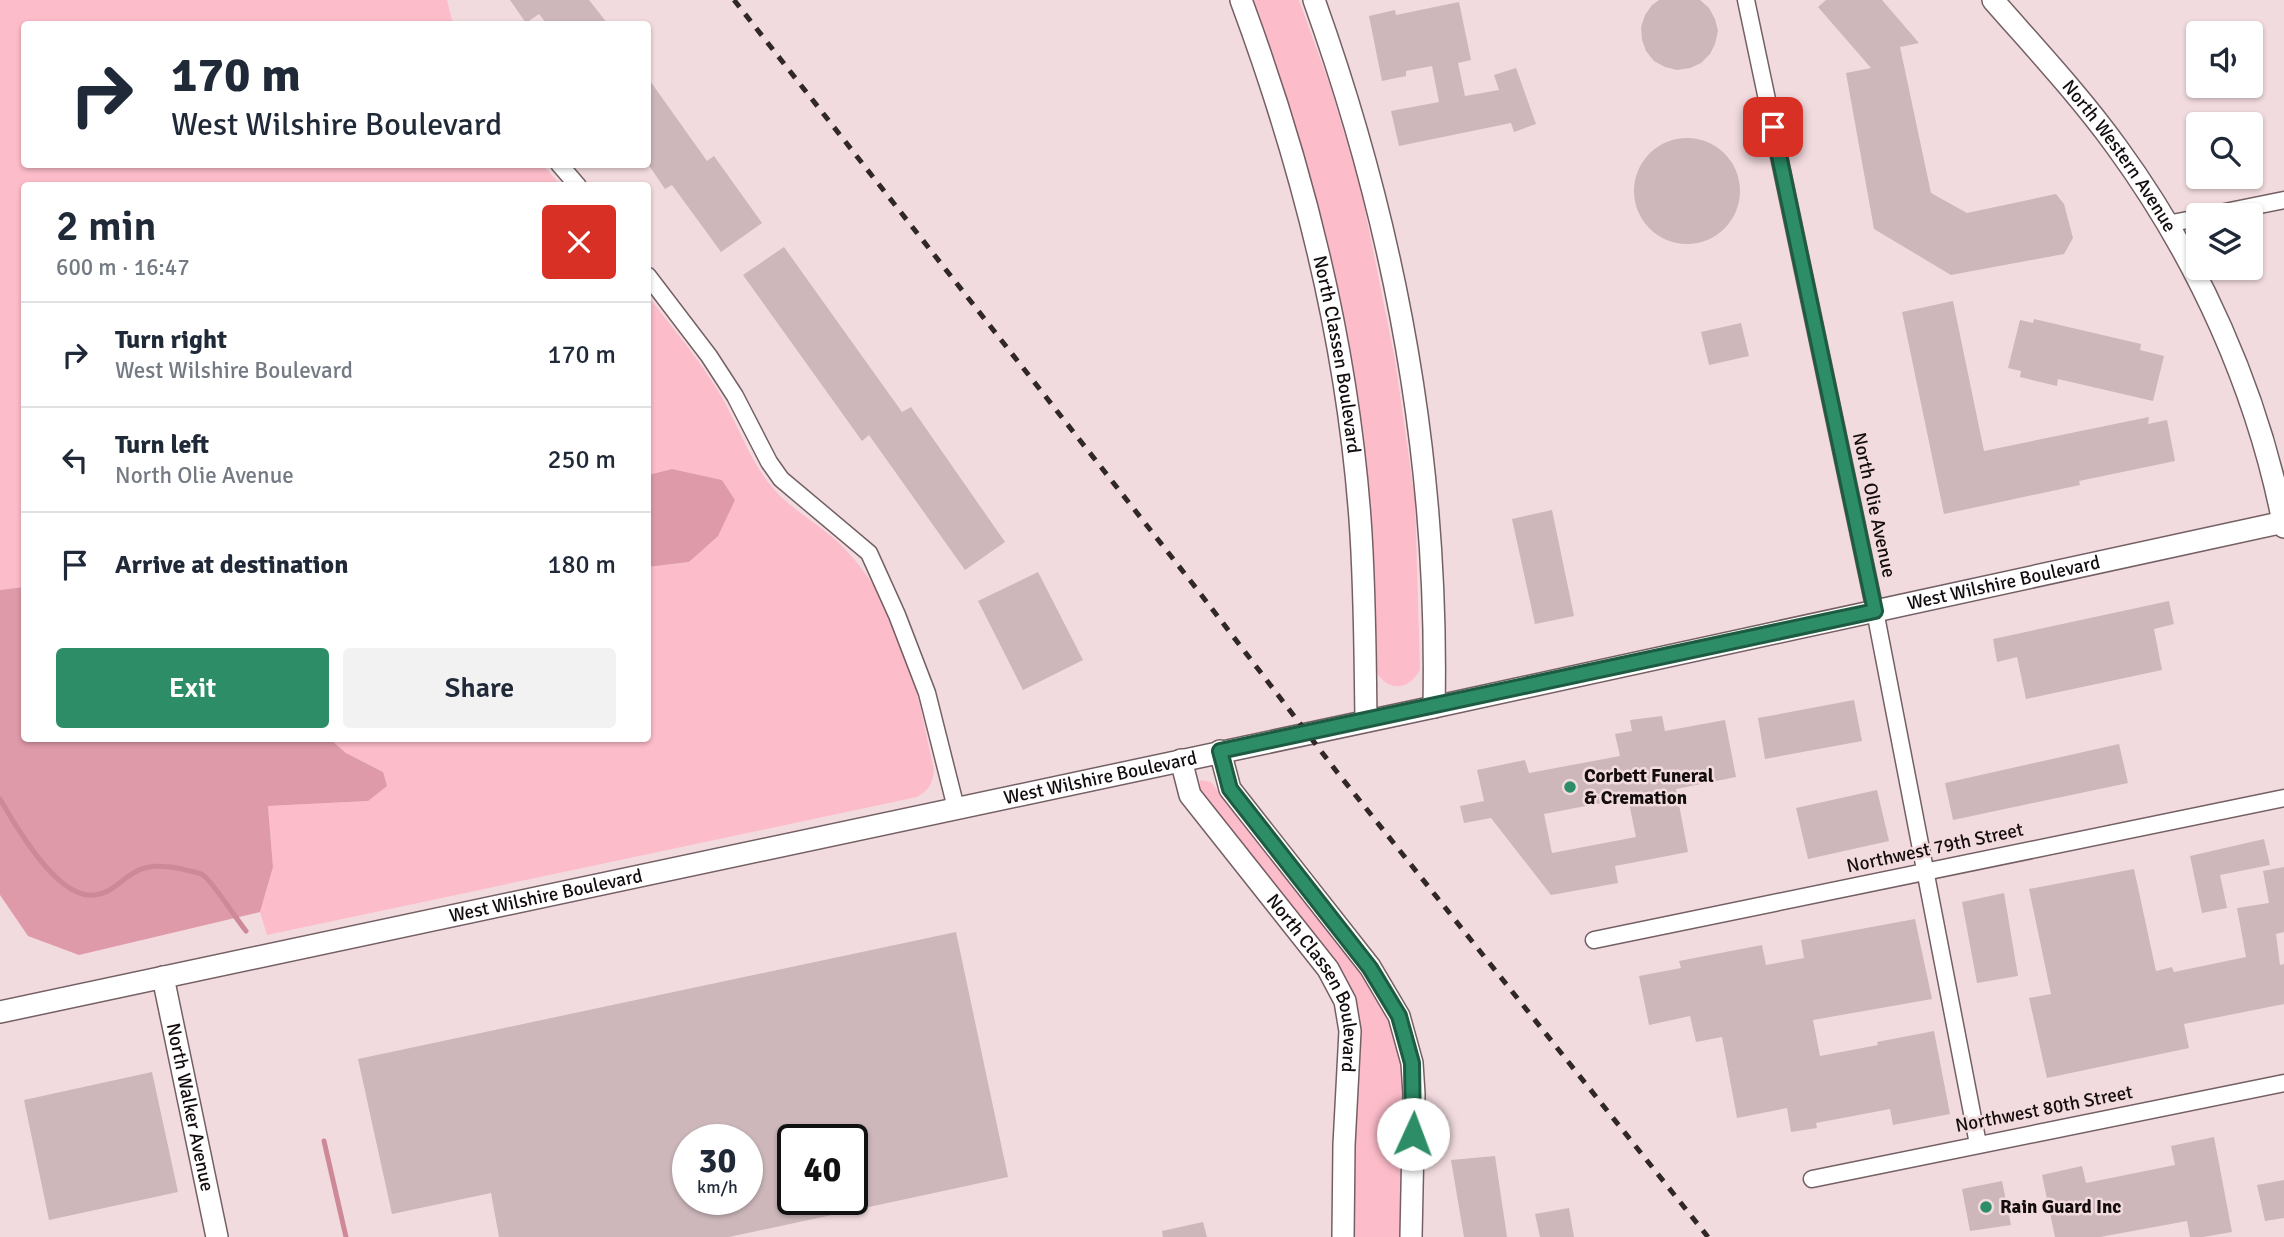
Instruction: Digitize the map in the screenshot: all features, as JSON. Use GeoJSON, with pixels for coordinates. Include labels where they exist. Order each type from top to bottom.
{"type":"FeatureCollection","features":[{"type":"Feature","properties":{"kind":"main road","name":"North Classen Boulevard"},"geometry":{"type":"LineString","coordinates":[[1241,0],[1296,165],[1318,251],[1340,359],[1360,519],[1366,720]]}},
{"type":"Feature","properties":{"kind":"main road"},"geometry":{"type":"LineString","coordinates":[[1314,0],[1347,96],[1374,193],[1407,346],[1427,504],[1434,707]]}},
{"type":"Feature","properties":{"kind":"main road","name":"North Western Avenue"},"geometry":{"type":"LineString","coordinates":[[1993,0],[2110,138],[2168,224],[2221,327],[2245,388],[2261,435],[2284,524]]}},
{"type":"Feature","properties":{"kind":"main road","name":"West Wilshire Boulevard"},"geometry":{"type":"LineString","coordinates":[[0,1012],[2284,524]]}},
{"type":"Feature","properties":{"kind":"main road","name":"North Classen Boulevard"},"geometry":{"type":"LineString","coordinates":[[1220,751],[1230,789],[1370,968],[1399,1016],[1412,1063],[1414,1094],[1411,1237]]}},
{"type":"Feature","properties":{"kind":"main road","name":"North Classen Boulevard"},"geometry":{"type":"LineString","coordinates":[[1181,760],[1190,795],[1328,970],[1345,1001],[1350,1031],[1344,1145],[1343,1237]]}},
{"type":"Feature","properties":{"kind":"main road","name":"North Walker Avenue"},"geometry":{"type":"LineString","coordinates":[[163,977],[217,1237]]}},
{"type":"Feature","properties":{"kind":"street","name":"North Olie Avenue"},"geometry":{"type":"LineString","coordinates":[[1746,0],[1875,611],[1978,1144]]}},
{"type":"Feature","properties":{"kind":"street"},"geometry":{"type":"LineString","coordinates":[[562,168],[575,182]]}},
{"type":"Feature","properties":{"kind":"street"},"geometry":{"type":"LineString","coordinates":[[2263,204],[2284,200]]}},
{"type":"Feature","properties":{"kind":"street"},"geometry":{"type":"LineString","coordinates":[[2168,224],[2186,220]]}},
{"type":"Feature","properties":{"kind":"street"},"geometry":{"type":"LineString","coordinates":[[651,280],[709,356],[735,396],[769,462],[781,479],[869,553],[897,615],[927,693],[956,808]]}},
{"type":"Feature","properties":{"kind":"street","name":"Northwest 79th Street"},"geometry":{"type":"LineString","coordinates":[[1594,940],[2284,799]]}},
{"type":"Feature","properties":{"kind":"street","name":"Northwest 80th Street"},"geometry":{"type":"LineString","coordinates":[[1812,1179],[2284,1083]]}},
{"type":"Feature","properties":{"kind":"shaded area"},"geometry":{"type":"Polygon","coordinates":[[[0,0],[447,0],[452,21],[21,21],[21,168],[546,168],[558,182],[21,182],[21,587],[0,590],[0,0]]]}},
{"type":"Feature","properties":{"kind":"shaded area"},"geometry":{"type":"Polygon","coordinates":[[[1250,0],[1299,0],[1329,83],[1360,185],[1395,360],[1415,500],[1420,670],[1403,686],[1390,685],[1374,668],[1364,473],[1250,0]]]}},
{"type":"Feature","properties":{"kind":"shaded area"},"geometry":{"type":"Polygon","coordinates":[[[651,300],[712,381],[768,482],[785,500],[844,548],[881,598],[905,652],[921,710],[934,770],[924,792],[917,797],[267,935],[260,912],[273,867],[268,806],[368,801],[383,772],[346,753],[333,742],[651,742],[651,567],[690,562],[735,500],[722,480],[672,469],[651,474],[651,300]]]}},
{"type":"Feature","properties":{"kind":"shaded area"},"geometry":{"type":"Polygon","coordinates":[[[672,469],[722,480],[735,500],[718,536],[689,562],[651,567],[651,474],[672,469]]]}},
{"type":"Feature","properties":{"kind":"shaded area"},"geometry":{"type":"Polygon","coordinates":[[[21,587],[21,742],[333,742],[346,753],[383,772],[387,786],[368,801],[268,806],[273,867],[260,912],[79,955],[28,936],[0,895],[0,590],[21,587]]]}},
{"type":"Feature","properties":{"kind":"shaded area"},"geometry":{"type":"Polygon","coordinates":[[[1200,780],[1211,782],[1372,986],[1391,1019],[1404,1066],[1402,1237],[1353,1237],[1352,994],[1347,979],[1200,790],[1200,780]]]}},
{"type":"Feature","properties":{"kind":"building"},"geometry":{"type":"Polygon","coordinates":[[[510,0],[589,0],[606,21],[545,21],[539,14],[525,21],[510,0]]]}},
{"type":"Feature","properties":{"kind":"building"},"geometry":{"type":"Polygon","coordinates":[[[1659,0],[1700,0],[1709,8],[1718,31],[1710,54],[1701,63],[1677,70],[1654,61],[1646,51],[1641,27],[1645,15],[1659,0]]]}},
{"type":"Feature","properties":{"kind":"building"},"geometry":{"type":"Polygon","coordinates":[[[1826,0],[1882,0],[1919,43],[1900,47],[1931,193],[1967,213],[2056,194],[2064,204],[2073,238],[2064,254],[1951,275],[1874,229],[1846,73],[1871,68],[1818,7],[1826,0]]]}},
{"type":"Feature","properties":{"kind":"building"},"geometry":{"type":"Polygon","coordinates":[[[1459,2],[1471,60],[1458,63],[1465,96],[1499,90],[1494,75],[1516,68],[1536,124],[1514,132],[1511,123],[1399,146],[1391,111],[1439,102],[1432,66],[1406,71],[1406,76],[1382,81],[1369,16],[1395,10],[1396,15],[1459,2]]]}},
{"type":"Feature","properties":{"kind":"building"},"geometry":{"type":"Polygon","coordinates":[[[651,82],[707,161],[714,156],[762,223],[721,252],[672,185],[665,189],[651,168],[651,82]]]}},
{"type":"Feature","properties":{"kind":"building"},"geometry":{"type":"Polygon","coordinates":[[[1687,138],[1707,142],[1725,153],[1736,171],[1740,191],[1736,211],[1725,229],[1707,240],[1687,244],[1667,240],[1649,229],[1638,211],[1634,191],[1638,171],[1649,153],[1667,142],[1687,138]]]}},
{"type":"Feature","properties":{"kind":"building"},"geometry":{"type":"Polygon","coordinates":[[[784,247],[902,412],[911,407],[1005,542],[965,570],[869,435],[862,441],[743,275],[784,247]]]}},
{"type":"Feature","properties":{"kind":"building"},"geometry":{"type":"Polygon","coordinates":[[[1953,301],[1984,451],[2149,417],[2148,424],[2167,420],[2175,461],[2079,481],[2080,485],[1944,514],[1902,312],[1953,301]]]}},
{"type":"Feature","properties":{"kind":"building"},"geometry":{"type":"Polygon","coordinates":[[[2034,319],[2141,344],[2140,350],[2164,356],[2153,401],[2058,379],[2057,386],[2020,377],[2021,371],[2008,368],[2020,320],[2033,323],[2034,319]]]}},
{"type":"Feature","properties":{"kind":"building"},"geometry":{"type":"Polygon","coordinates":[[[1741,323],[1749,356],[1709,365],[1701,332],[1741,323]]]}},
{"type":"Feature","properties":{"kind":"building"},"geometry":{"type":"Polygon","coordinates":[[[1552,510],[1574,616],[1535,624],[1512,519],[1552,510]]]}},
{"type":"Feature","properties":{"kind":"building"},"geometry":{"type":"Polygon","coordinates":[[[1038,572],[1083,660],[1023,690],[978,601],[1038,572]]]}},
{"type":"Feature","properties":{"kind":"building"},"geometry":{"type":"Polygon","coordinates":[[[2169,601],[2174,624],[2154,629],[2162,670],[2026,699],[2017,657],[1997,662],[1993,639],[2169,601]]]}},
{"type":"Feature","properties":{"kind":"building"},"geometry":{"type":"Polygon","coordinates":[[[1854,700],[1862,741],[1765,759],[1758,718],[1854,700]]]}},
{"type":"Feature","properties":{"kind":"building"},"geometry":{"type":"Polygon","coordinates":[[[1662,716],[1665,731],[1725,720],[1736,777],[1676,789],[1688,852],[1615,866],[1618,883],[1551,895],[1491,818],[1464,823],[1460,806],[1484,801],[1477,770],[1525,760],[1529,773],[1620,756],[1615,734],[1632,731],[1630,720],[1662,716]],[[1628,798],[1544,814],[1552,853],[1636,837],[1628,798]]]}},
{"type":"Feature","properties":{"kind":"building"},"geometry":{"type":"Polygon","coordinates":[[[2119,744],[2128,783],[1953,820],[1945,783],[2119,744]]]}},
{"type":"Feature","properties":{"kind":"building"},"geometry":{"type":"Polygon","coordinates":[[[1877,790],[1889,841],[1808,859],[1796,808],[1877,790]]]}},
{"type":"Feature","properties":{"kind":"building"},"geometry":{"type":"Polygon","coordinates":[[[2264,839],[2270,865],[2220,875],[2227,908],[2202,913],[2190,856],[2264,839]]]}},
{"type":"Feature","properties":{"kind":"building"},"geometry":{"type":"Polygon","coordinates":[[[2284,867],[2284,932],[2276,934],[2280,965],[2284,964],[2284,1004],[2184,1024],[2189,1048],[2047,1078],[2029,998],[2051,994],[2029,889],[2134,869],[2156,971],[2172,967],[2174,972],[2246,957],[2237,908],[2269,903],[2263,871],[2284,867]]]}},
{"type":"Feature","properties":{"kind":"building"},"geometry":{"type":"Polygon","coordinates":[[[2004,893],[2018,976],[1977,983],[1962,902],[2004,893]]]}},
{"type":"Feature","properties":{"kind":"building"},"geometry":{"type":"Polygon","coordinates":[[[1915,919],[1932,999],[1813,1020],[1820,1056],[1934,1031],[1950,1114],[1893,1125],[1890,1109],[1816,1123],[1817,1128],[1791,1132],[1787,1108],[1737,1118],[1722,1037],[1696,1042],[1690,1016],[1649,1025],[1639,976],[1681,968],[1679,961],[1762,945],[1766,965],[1804,958],[1801,940],[1915,919]]]}},
{"type":"Feature","properties":{"kind":"building"},"geometry":{"type":"Polygon","coordinates":[[[956,932],[1008,1177],[868,1207],[868,1124],[777,1124],[777,1215],[831,1215],[729,1237],[499,1237],[491,1193],[392,1214],[358,1059],[956,932]]]}},
{"type":"Feature","properties":{"kind":"building"},"geometry":{"type":"Polygon","coordinates":[[[152,1072],[178,1192],[49,1220],[24,1100],[152,1072]]]}},
{"type":"Feature","properties":{"kind":"building"},"geometry":{"type":"Polygon","coordinates":[[[2214,1137],[2232,1232],[2190,1237],[2187,1221],[2100,1237],[2055,1237],[2042,1175],[2082,1166],[2086,1183],[2175,1165],[2171,1146],[2214,1137]]]}},
{"type":"Feature","properties":{"kind":"building"},"geometry":{"type":"Polygon","coordinates":[[[1495,1156],[1507,1237],[1464,1237],[1451,1160],[1495,1156]]]}},
{"type":"Feature","properties":{"kind":"building"},"geometry":{"type":"Polygon","coordinates":[[[2284,1180],[2284,1218],[2265,1221],[2257,1185],[2284,1180]]]}},
{"type":"Feature","properties":{"kind":"building","name":"Rain Guard Inc"},"geometry":{"type":"Polygon","coordinates":[[[2002,1181],[2011,1225],[1970,1231],[1962,1189],[2002,1181]]]}},
{"type":"Feature","properties":{"kind":"building"},"geometry":{"type":"Polygon","coordinates":[[[1569,1208],[1574,1237],[1540,1237],[1535,1214],[1569,1208]]]}},
{"type":"Feature","properties":{"kind":"building"},"geometry":{"type":"Polygon","coordinates":[[[1203,1222],[1207,1237],[1163,1237],[1162,1231],[1203,1222]]]}},
{"type":"Feature","properties":{"kind":"waterway"},"geometry":{"type":"LineString","coordinates":[[0,799],[49,871],[75,891],[88,895],[102,894],[135,872],[146,868],[182,869],[201,874],[207,879],[246,931]]}},
{"type":"Feature","properties":{"kind":"waterway"},"geometry":{"type":"LineString","coordinates":[[324,1141],[346,1237]]}},
{"type":"Feature","properties":{"kind":"railway"},"geometry":{"type":"LineString","coordinates":[[734,0],[1196,588],[1337,772],[1708,1237]]}},
{"type":"Feature","properties":{"kind":"place","name":"Corbett Funeral & Cremation"},"geometry":{"type":"Point","coordinates":[1570,787]}},
{"type":"Feature","properties":{"kind":"place","name":"Rain Guard Inc"},"geometry":{"type":"Point","coordinates":[1986,1207]}},
{"type":"Feature","properties":{"kind":"route"},"geometry":{"type":"LineString","coordinates":[[1413,1134],[1412,1063],[1399,1016],[1370,968],[1230,789],[1220,751],[1875,611],[1773,127]]}}]}
